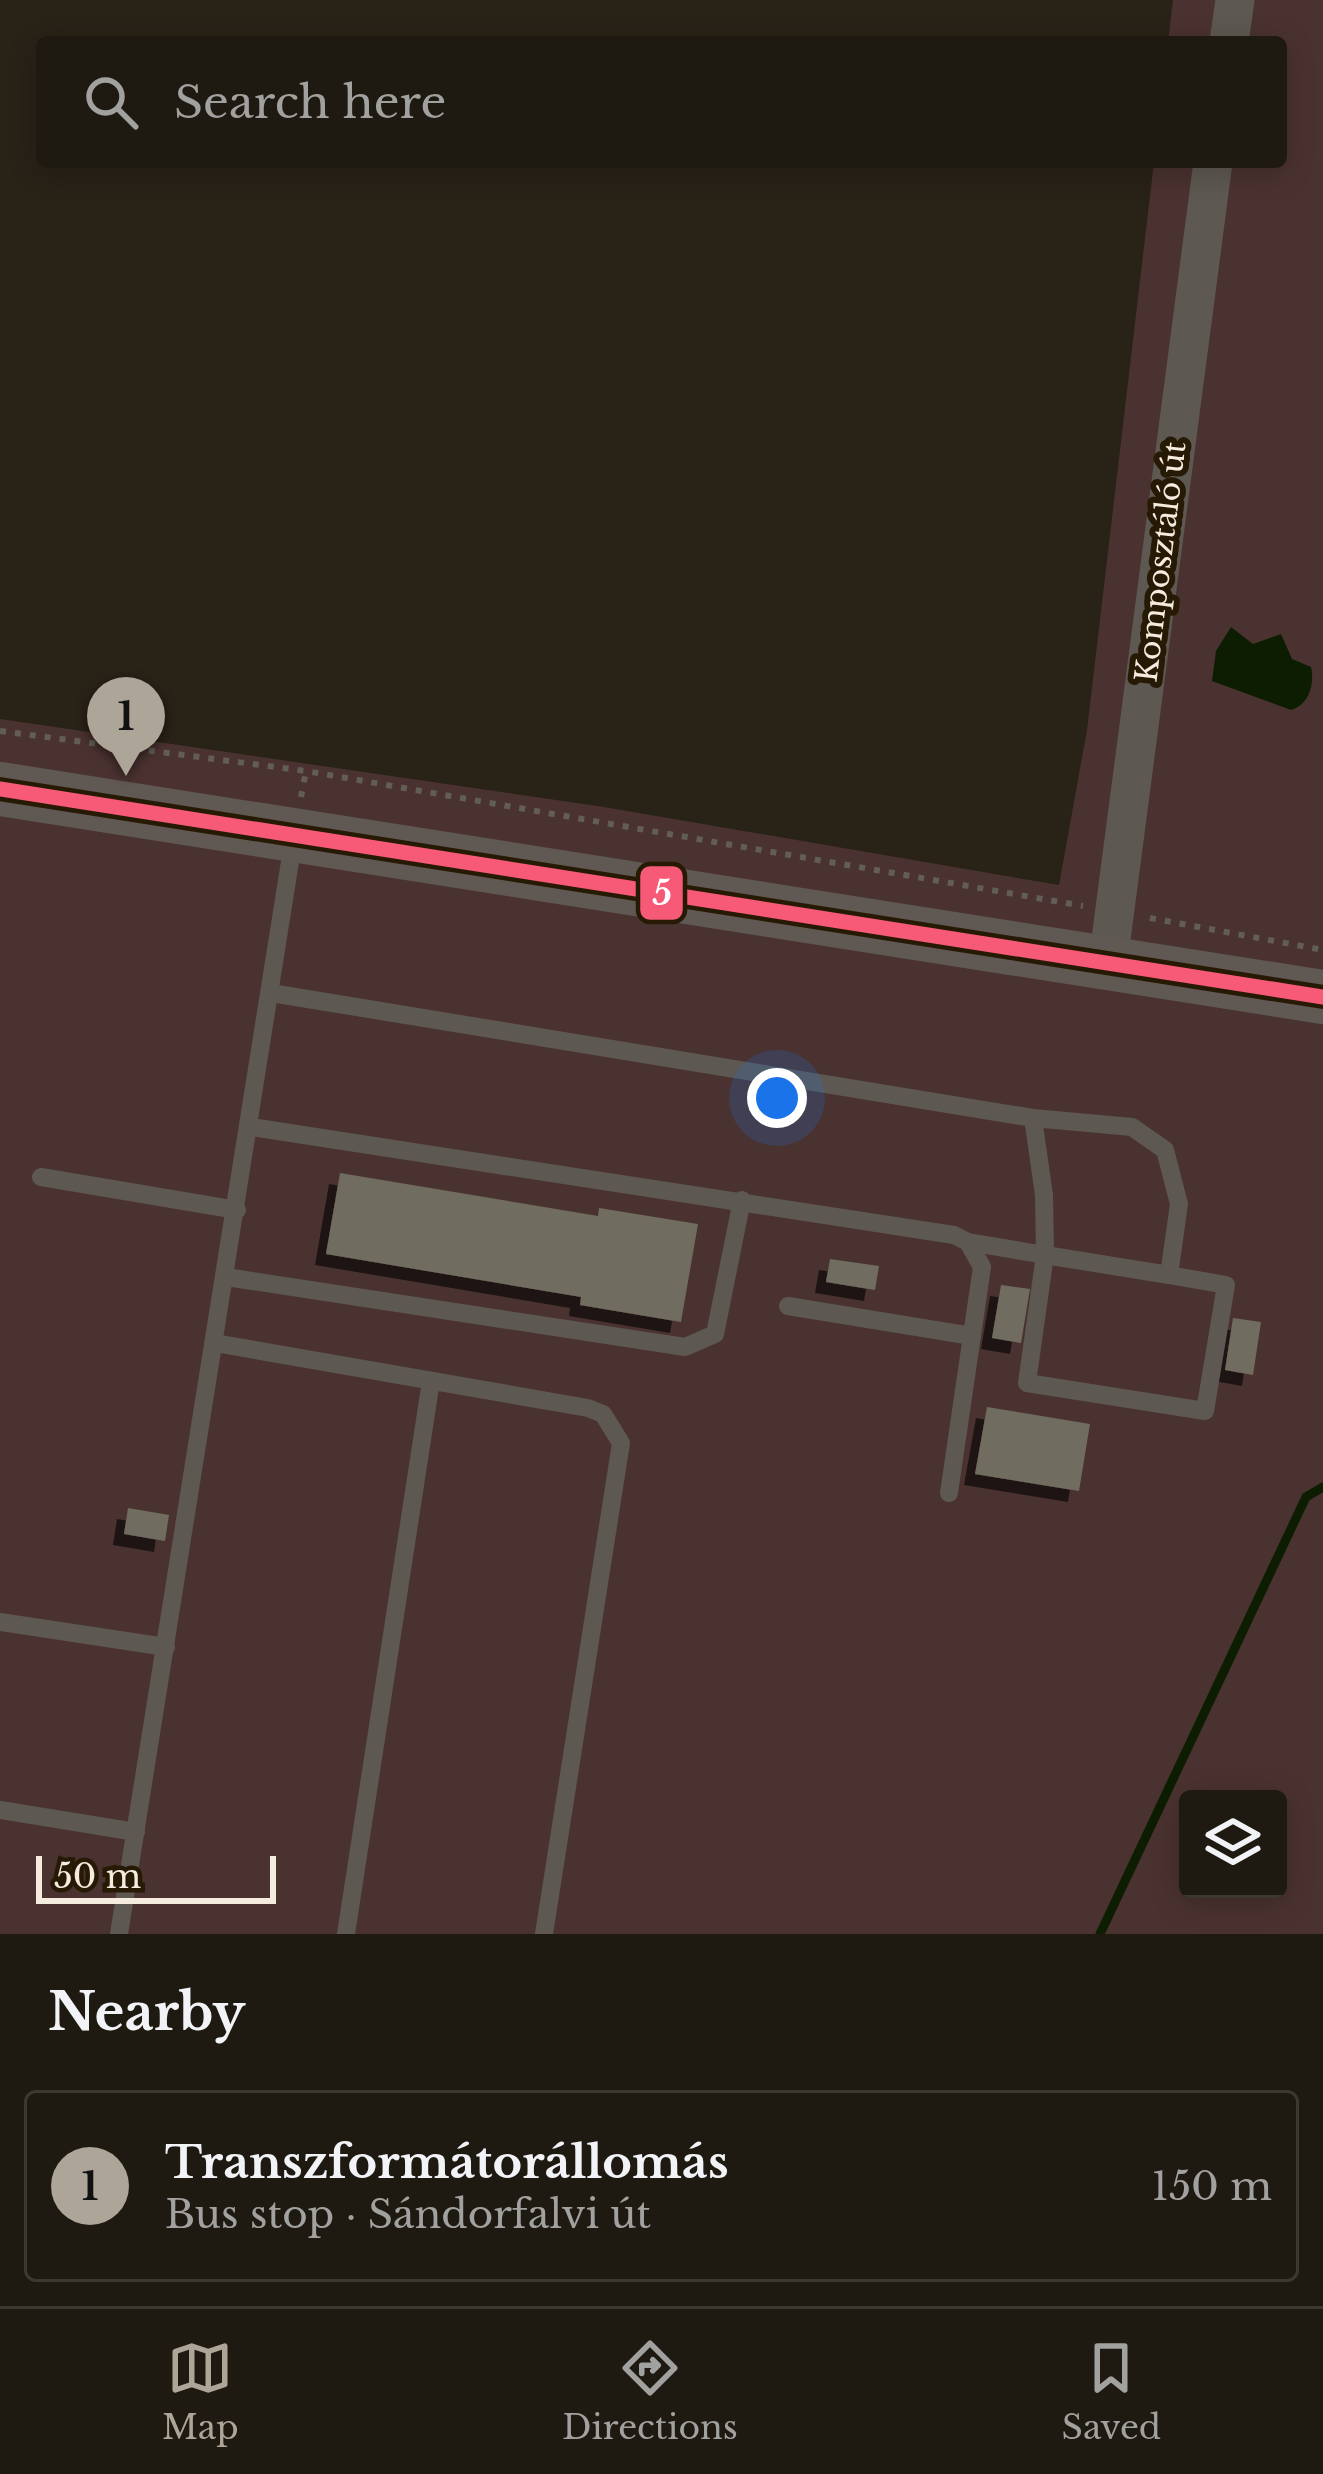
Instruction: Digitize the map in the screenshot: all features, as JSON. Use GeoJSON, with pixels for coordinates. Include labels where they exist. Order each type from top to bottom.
{"type":"FeatureCollection","features":[{"type":"Feature","properties":{"kind":"main road"},"geometry":{"type":"LineString","coordinates":[[0,788],[294,835],[1112,937],[1323,997]]}},
{"type":"Feature","properties":{"kind":"street"},"geometry":{"type":"LineString","coordinates":[[1230,36],[1234,0]]}},
{"type":"Feature","properties":{"kind":"street","name":"Komposztáló út"},"geometry":{"type":"LineString","coordinates":[[1112,937],[1212,168]]}},
{"type":"Feature","properties":{"kind":"lane"},"geometry":{"type":"LineString","coordinates":[[119,1934],[294,835]]}},
{"type":"Feature","properties":{"kind":"lane"},"geometry":{"type":"LineString","coordinates":[[271,992],[1033,1118],[1132,1127],[1166,1150],[1179,1204],[1169,1275]]}},
{"type":"Feature","properties":{"kind":"lane"},"geometry":{"type":"LineString","coordinates":[[251,1127],[954,1235],[968,1242],[1045,1255],[1169,1275],[1226,1285],[1204,1411],[1027,1383],[1045,1255],[1044,1195],[1033,1118]]}},
{"type":"Feature","properties":{"kind":"lane"},"geometry":{"type":"LineString","coordinates":[[41,1177],[237,1210]]}},
{"type":"Feature","properties":{"kind":"lane"},"geometry":{"type":"LineString","coordinates":[[226,1276],[685,1347],[716,1334],[742,1201]]}},
{"type":"Feature","properties":{"kind":"lane"},"geometry":{"type":"LineString","coordinates":[[949,1493],[982,1267],[968,1242]]}},
{"type":"Feature","properties":{"kind":"lane"},"geometry":{"type":"LineString","coordinates":[[788,1306],[972,1336]]}},
{"type":"Feature","properties":{"kind":"lane"},"geometry":{"type":"LineString","coordinates":[[215,1343],[588,1408],[603,1414],[621,1443],[544,1934]]}},
{"type":"Feature","properties":{"kind":"lane"},"geometry":{"type":"LineString","coordinates":[[346,1934],[431,1381]]}},
{"type":"Feature","properties":{"kind":"lane"},"geometry":{"type":"LineString","coordinates":[[0,1622],[166,1647]]}},
{"type":"Feature","properties":{"kind":"lane"},"geometry":{"type":"LineString","coordinates":[[0,1810],[136,1832]]}},
{"type":"Feature","properties":{"kind":"path"},"geometry":{"type":"LineString","coordinates":[[0,731],[306,771],[1112,937],[1323,950]]}},
{"type":"Feature","properties":{"kind":"shaded area"},"geometry":{"type":"Polygon","coordinates":[[[1173,0],[1323,0],[1323,1934],[0,1934],[0,719],[604,807],[1059,885],[1087,730],[1153,168],[1287,168],[1287,36],[1169,36],[1173,0]]]}},
{"type":"Feature","properties":{"kind":"shaded area"},"geometry":{"type":"Polygon","coordinates":[[[1231,627],[1253,644],[1281,634],[1292,659],[1311,667],[1311,687],[1302,704],[1291,710],[1212,681],[1216,651],[1231,627]]]}},
{"type":"Feature","properties":{"kind":"building"},"geometry":{"type":"Polygon","coordinates":[[[340,1173],[598,1216],[599,1208],[698,1224],[681,1322],[580,1305],[581,1297],[326,1254],[340,1173]]]}},
{"type":"Feature","properties":{"kind":"building"},"geometry":{"type":"Polygon","coordinates":[[[830,1259],[879,1266],[875,1290],[826,1282],[830,1259]]]}},
{"type":"Feature","properties":{"kind":"building"},"geometry":{"type":"Polygon","coordinates":[[[1001,1285],[1030,1289],[1021,1343],[992,1338],[1001,1285]]]}},
{"type":"Feature","properties":{"kind":"building"},"geometry":{"type":"Polygon","coordinates":[[[1233,1318],[1261,1322],[1253,1375],[1225,1370],[1233,1318]]]}},
{"type":"Feature","properties":{"kind":"building"},"geometry":{"type":"Polygon","coordinates":[[[987,1407],[1090,1424],[1079,1491],[975,1474],[987,1407]]]}},
{"type":"Feature","properties":{"kind":"building"},"geometry":{"type":"Polygon","coordinates":[[[128,1508],[169,1515],[165,1541],[124,1534],[128,1508]]]}},
{"type":"Feature","properties":{"kind":"waterway"},"geometry":{"type":"LineString","coordinates":[[1100,1934],[1306,1497],[1323,1487]]}},
{"type":"Feature","properties":{"kind":"transit line","name":"5"},"geometry":{"type":"LineString","coordinates":[[0,789],[1323,997]]}},
{"type":"Feature","properties":{"kind":"place","name":"Transzformátorállomás"},"geometry":{"type":"Point","coordinates":[126,776]}}]}
